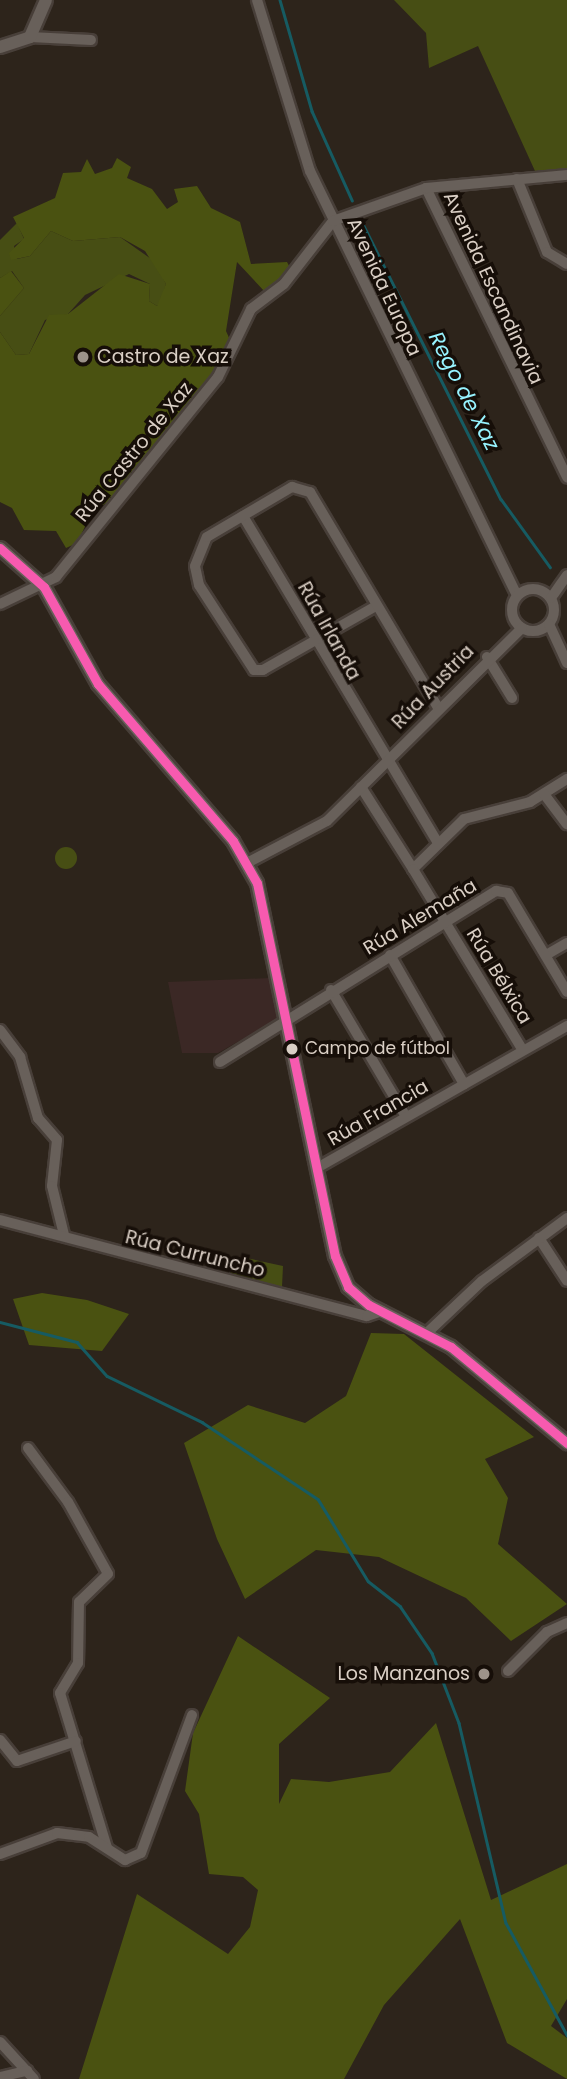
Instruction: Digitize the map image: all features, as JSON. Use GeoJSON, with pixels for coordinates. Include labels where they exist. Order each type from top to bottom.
{"type":"FeatureCollection","features":[{"type":"Feature","properties":{"kind":"street"},"geometry":{"type":"LineString","coordinates":[[30,37],[46,0]]}},
{"type":"Feature","properties":{"kind":"street","name":"Avenida Europa"},"geometry":{"type":"LineString","coordinates":[[257,0],[285,108],[333,221],[521,592]]}},
{"type":"Feature","properties":{"kind":"street"},"geometry":{"type":"LineString","coordinates":[[0,47],[30,37],[91,40]]}},
{"type":"Feature","properties":{"kind":"street"},"geometry":{"type":"LineString","coordinates":[[333,221],[426,188],[567,175]]}},
{"type":"Feature","properties":{"kind":"street"},"geometry":{"type":"LineString","coordinates":[[517,179],[547,252],[567,264]]}},
{"type":"Feature","properties":{"kind":"street","name":"Avenida Escandinavia"},"geometry":{"type":"LineString","coordinates":[[426,188],[567,477]]}},
{"type":"Feature","properties":{"kind":"street","name":"Rúa Castro de Xaz"},"geometry":{"type":"LineString","coordinates":[[0,604],[39,581],[56,577],[218,377],[251,309],[284,284],[333,221]]}},
{"type":"Feature","properties":{"kind":"street"},"geometry":{"type":"LineString","coordinates":[[376,606],[315,642],[254,670],[199,585],[195,566],[207,537],[292,487],[310,492],[437,706]]}},
{"type":"Feature","properties":{"kind":"street","name":"Rúa Irlanda"},"geometry":{"type":"LineString","coordinates":[[243,516],[315,642],[438,843]]}},
{"type":"Feature","properties":{"kind":"street"},"geometry":{"type":"LineString","coordinates":[[0,548],[39,581],[97,684],[247,863],[288,1016],[317,1168],[342,1276],[357,1297],[428,1332],[567,1443]]}},
{"type":"Feature","properties":{"kind":"street"},"geometry":{"type":"LineString","coordinates":[[567,575],[547,594],[544,627],[567,663]]}},
{"type":"Feature","properties":{"kind":"street"},"geometry":{"type":"LineString","coordinates":[[544,627],[518,624],[521,592],[547,594]]}},
{"type":"Feature","properties":{"kind":"street","name":"Rúa Austria"},"geometry":{"type":"LineString","coordinates":[[247,863],[327,821],[518,624]]}},
{"type":"Feature","properties":{"kind":"street"},"geometry":{"type":"LineString","coordinates":[[487,657],[512,698]]}},
{"type":"Feature","properties":{"kind":"street"},"geometry":{"type":"LineString","coordinates":[[413,869],[464,819],[544,794],[567,779]]}},
{"type":"Feature","properties":{"kind":"street","name":"Rúa Bélxica"},"geometry":{"type":"LineString","coordinates":[[360,787],[446,920],[522,1049]]}},
{"type":"Feature","properties":{"kind":"street"},"geometry":{"type":"LineString","coordinates":[[544,794],[567,824]]}},
{"type":"Feature","properties":{"kind":"street","name":"Rúa Alemaña"},"geometry":{"type":"LineString","coordinates":[[220,1062],[288,1016],[496,891],[509,893],[567,992]]}},
{"type":"Feature","properties":{"kind":"street"},"geometry":{"type":"LineString","coordinates":[[546,955],[567,943]]}},
{"type":"Feature","properties":{"kind":"street"},"geometry":{"type":"LineString","coordinates":[[390,956],[464,1084]]}},
{"type":"Feature","properties":{"kind":"street"},"geometry":{"type":"LineString","coordinates":[[331,990],[406,1117]]}},
{"type":"Feature","properties":{"kind":"street","name":"Rúa Francia"},"geometry":{"type":"LineString","coordinates":[[317,1168],[522,1049],[567,1026]]}},
{"type":"Feature","properties":{"kind":"street"},"geometry":{"type":"LineString","coordinates":[[0,1030],[20,1057],[38,1118],[57,1140],[52,1186],[64,1235]]}},
{"type":"Feature","properties":{"kind":"street"},"geometry":{"type":"LineString","coordinates":[[428,1332],[539,1238],[567,1218]]}},
{"type":"Feature","properties":{"kind":"street","name":"Rúa Curruncho"},"geometry":{"type":"LineString","coordinates":[[0,1220],[367,1316],[382,1311]]}},
{"type":"Feature","properties":{"kind":"street"},"geometry":{"type":"LineString","coordinates":[[539,1238],[567,1281]]}},
{"type":"Feature","properties":{"kind":"street"},"geometry":{"type":"LineString","coordinates":[[28,1448],[68,1502],[108,1574],[79,1602],[78,1663],[60,1693],[107,1848]]}},
{"type":"Feature","properties":{"kind":"street"},"geometry":{"type":"LineString","coordinates":[[508,1671],[547,1632],[567,1623]]}},
{"type":"Feature","properties":{"kind":"street"},"geometry":{"type":"LineString","coordinates":[[0,1854],[57,1833],[89,1837],[124,1860],[148,1843],[192,1715]]}},
{"type":"Feature","properties":{"kind":"street"},"geometry":{"type":"LineString","coordinates":[[0,1740],[17,1761],[76,1741]]}},
{"type":"Feature","properties":{"kind":"street"},"geometry":{"type":"LineString","coordinates":[[0,2042],[30,2075]]}},
{"type":"Feature","properties":{"kind":"street"},"geometry":{"type":"LineString","coordinates":[[0,2077],[30,2075]]}},
{"type":"Feature","properties":{"kind":"shaded area"},"geometry":{"type":"Polygon","coordinates":[[[270,978],[278,1019],[218,1053],[182,1053],[168,982],[270,978]]]}},
{"type":"Feature","properties":{"kind":"green space"},"geometry":{"type":"Polygon","coordinates":[[[394,0],[567,0],[567,169],[535,171],[478,46],[429,68],[426,33],[394,0]]]}},
{"type":"Feature","properties":{"kind":"green space"},"geometry":{"type":"Polygon","coordinates":[[[117,158],[131,167],[127,178],[152,189],[167,209],[178,202],[174,189],[197,186],[211,208],[240,222],[251,264],[287,262],[294,275],[265,292],[237,262],[226,331],[231,342],[204,390],[137,487],[93,510],[77,543],[66,548],[56,531],[24,530],[12,508],[0,502],[0,332],[16,355],[29,354],[49,315],[68,314],[119,274],[150,284],[149,301],[157,306],[166,284],[145,251],[120,237],[73,241],[51,231],[30,256],[11,260],[9,253],[24,238],[13,217],[55,198],[63,173],[81,172],[87,159],[95,174],[112,168],[117,158]]]}},
{"type":"Feature","properties":{"kind":"green space"},"geometry":{"type":"Polygon","coordinates":[[[17,223],[24,239],[14,246],[17,259],[30,256],[51,231],[73,241],[120,237],[154,261],[166,284],[161,301],[157,306],[149,301],[150,284],[129,274],[85,295],[68,314],[45,320],[29,354],[16,355],[0,332],[0,316],[24,288],[12,271],[0,278],[0,240],[17,223]]]}},
{"type":"Feature","properties":{"kind":"green space"},"geometry":{"type":"Polygon","coordinates":[[[11,271],[24,288],[0,316],[0,278],[11,271]]]}},
{"type":"Feature","properties":{"kind":"green space"},"geometry":{"type":"Polygon","coordinates":[[[62,847],[70,847],[77,854],[77,862],[70,869],[62,869],[55,862],[55,854],[62,847]]]}},
{"type":"Feature","properties":{"kind":"green space"},"geometry":{"type":"Polygon","coordinates":[[[242,1257],[283,1266],[282,1287],[228,1277],[242,1257]]]}},
{"type":"Feature","properties":{"kind":"green space"},"geometry":{"type":"Polygon","coordinates":[[[42,1293],[87,1300],[129,1314],[102,1351],[29,1345],[13,1299],[42,1293]]]}},
{"type":"Feature","properties":{"kind":"green space"},"geometry":{"type":"Polygon","coordinates":[[[371,1333],[404,1334],[534,1437],[485,1459],[508,1498],[498,1544],[567,1604],[511,1641],[466,1598],[379,1557],[316,1550],[245,1599],[217,1539],[184,1443],[248,1405],[305,1423],[346,1396],[371,1333]]]}},
{"type":"Feature","properties":{"kind":"green space"},"geometry":{"type":"Polygon","coordinates":[[[238,1636],[330,1698],[279,1744],[279,1804],[291,1779],[329,1782],[390,1772],[436,1723],[491,1900],[567,1864],[567,1999],[551,2026],[567,2038],[567,2079],[507,2043],[460,1919],[384,2005],[344,2079],[79,2079],[137,1894],[228,1954],[250,1927],[258,1890],[243,1877],[209,1874],[199,1814],[185,1791],[193,1733],[238,1636]]]}},
{"type":"Feature","properties":{"kind":"waterway","name":"Rego de Xaz"},"geometry":{"type":"LineString","coordinates":[[280,0],[312,111],[352,200]]}},
{"type":"Feature","properties":{"kind":"waterway","name":"Rego de Xaz"},"geometry":{"type":"LineString","coordinates":[[362,222],[501,499],[550,567]]}},
{"type":"Feature","properties":{"kind":"waterway"},"geometry":{"type":"LineString","coordinates":[[0,1322],[77,1342],[107,1376],[202,1422],[318,1499],[368,1581],[400,1606],[432,1653],[459,1723],[506,1923],[567,2035]]}},
{"type":"Feature","properties":{"kind":"transit line"},"geometry":{"type":"LineString","coordinates":[[0,548],[44,587],[98,684],[233,841],[257,883],[335,1256],[348,1287],[369,1305],[451,1347],[567,1443]]}},
{"type":"Feature","properties":{"kind":"place","name":"Castro de Xaz"},"geometry":{"type":"Point","coordinates":[83,357]}},
{"type":"Feature","properties":{"kind":"place","name":"Campo de fútbol"},"geometry":{"type":"Point","coordinates":[292,1049]}},
{"type":"Feature","properties":{"kind":"place","name":"Los Manzanos"},"geometry":{"type":"Point","coordinates":[484,1674]}}]}
